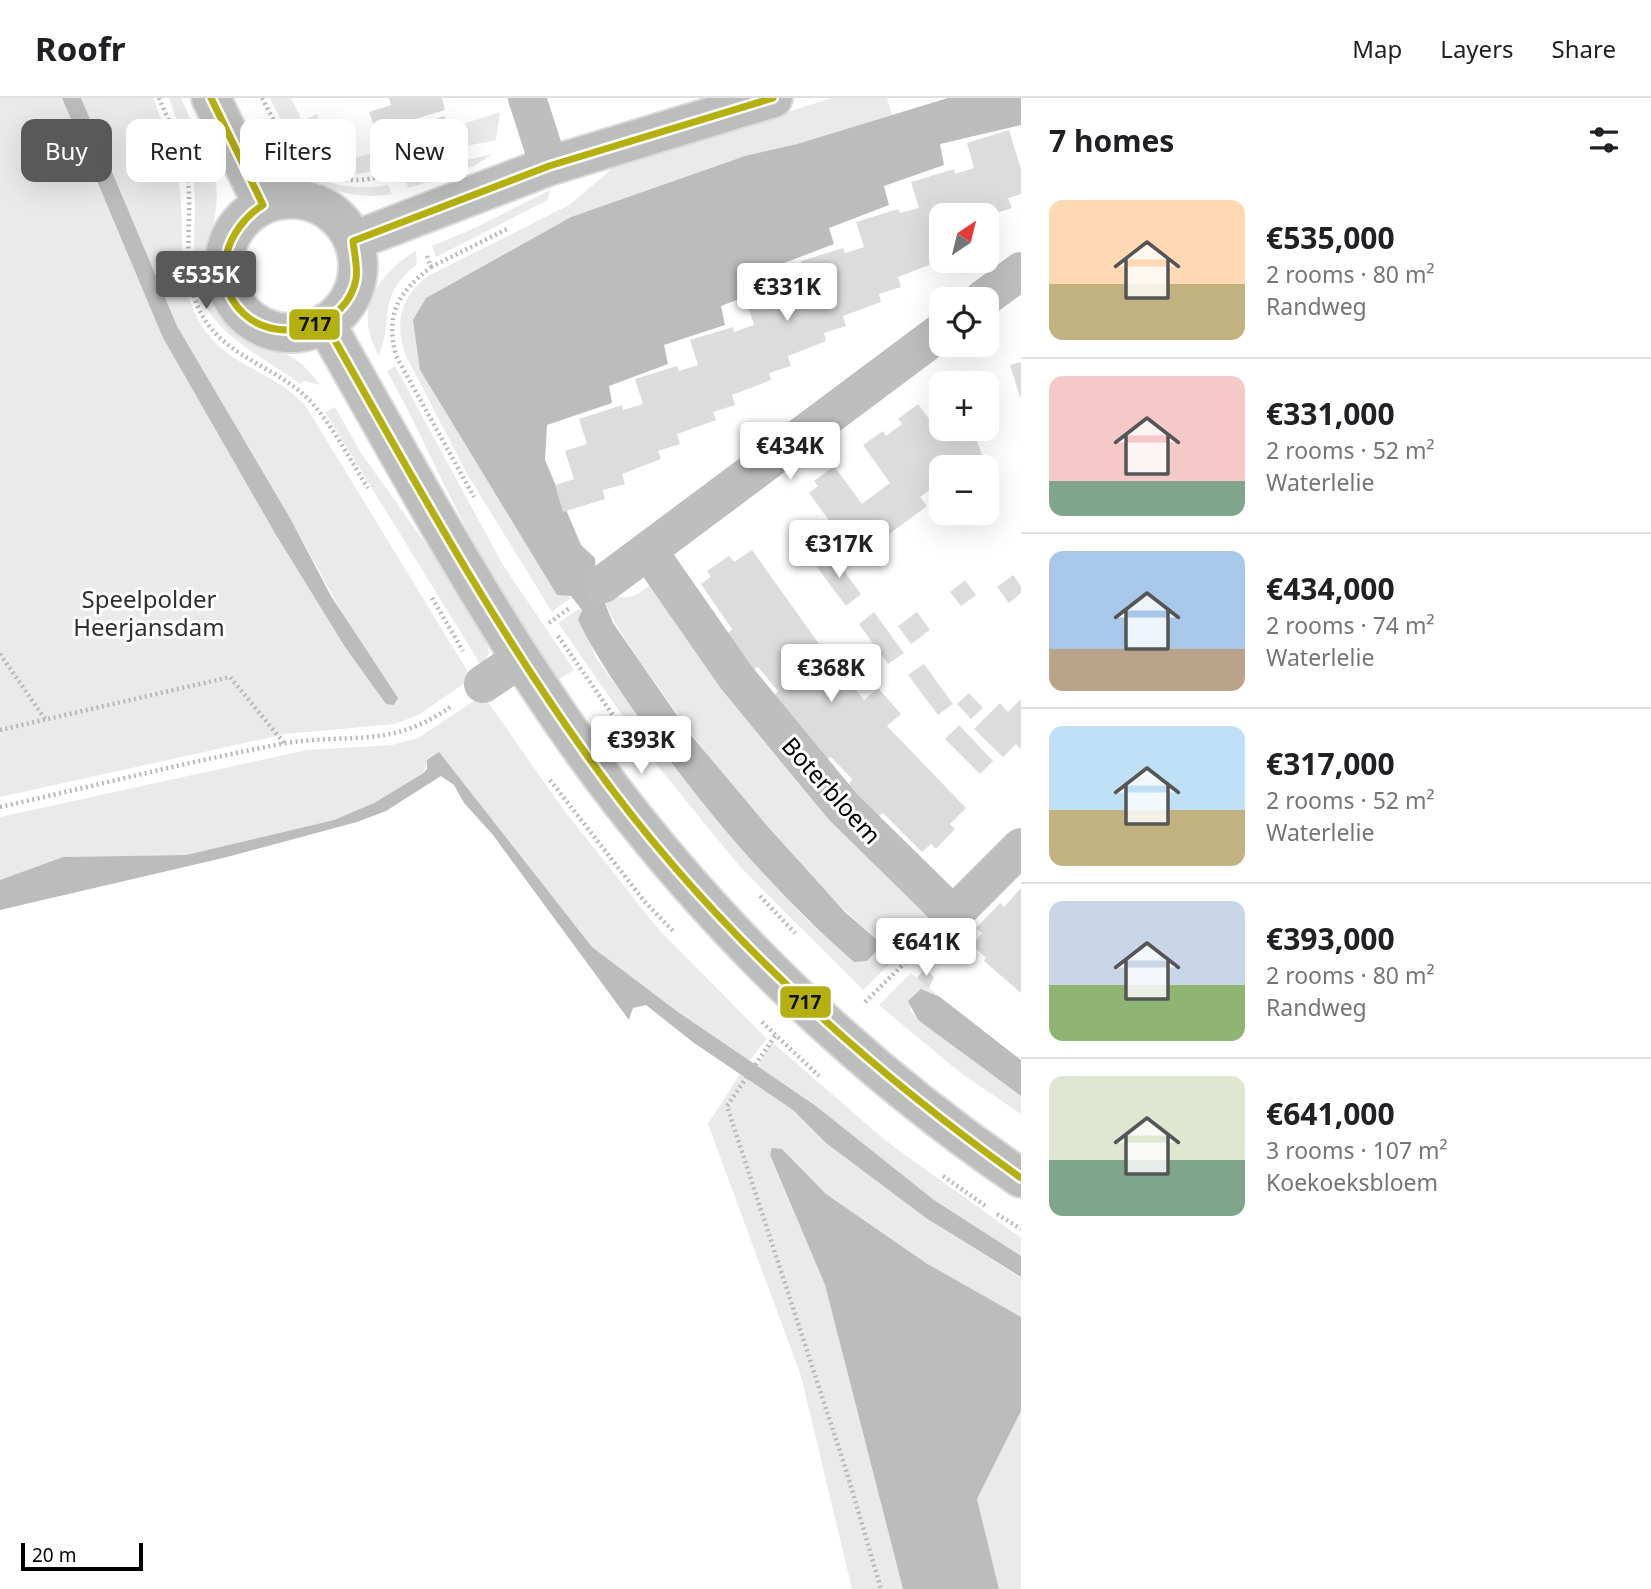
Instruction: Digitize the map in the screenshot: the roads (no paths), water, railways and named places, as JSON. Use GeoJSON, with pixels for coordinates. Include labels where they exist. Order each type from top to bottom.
{"type":"FeatureCollection","features":[{"type":"Feature","properties":{"kind":"main road"},"geometry":{"type":"LineString","coordinates":[[211,98],[263,205]]}},
{"type":"Feature","properties":{"kind":"main road"},"geometry":{"type":"LineString","coordinates":[[353,241],[549,166],[772,98]]}},
{"type":"Feature","properties":{"kind":"main road"},"geometry":{"type":"LineString","coordinates":[[289,199],[316,203],[338,218],[353,241],[358,264],[354,287],[343,308],[325,323],[296,332],[265,328],[241,310],[232,297],[224,267],[230,237],[249,213],[263,205],[289,199]]}},
{"type":"Feature","properties":{"kind":"main road"},"geometry":{"type":"LineString","coordinates":[[325,323],[520,659],[565,726],[662,853],[728,927],[832,1030],[978,1149],[1021,1178]]}},
{"type":"Feature","properties":{"kind":"street"},"geometry":{"type":"LineString","coordinates":[[527,98],[549,166]]}},
{"type":"Feature","properties":{"kind":"street"},"geometry":{"type":"LineString","coordinates":[[999,287],[1021,271]]}},
{"type":"Feature","properties":{"kind":"street"},"geometry":{"type":"LineString","coordinates":[[603,584],[929,341]]}},
{"type":"Feature","properties":{"kind":"street","name":"Boterbloem"},"geometry":{"type":"LineString","coordinates":[[649,552],[736,677],[843,807],[953,915],[1021,847]]}},
{"type":"Feature","properties":{"kind":"street"},"geometry":{"type":"LineString","coordinates":[[483,684],[520,659]]}},
{"type":"Feature","properties":{"kind":"park label","name":"Speelpolder Heerjansdam"},"geometry":{"type":"Point","coordinates":[149,612]}}]}
